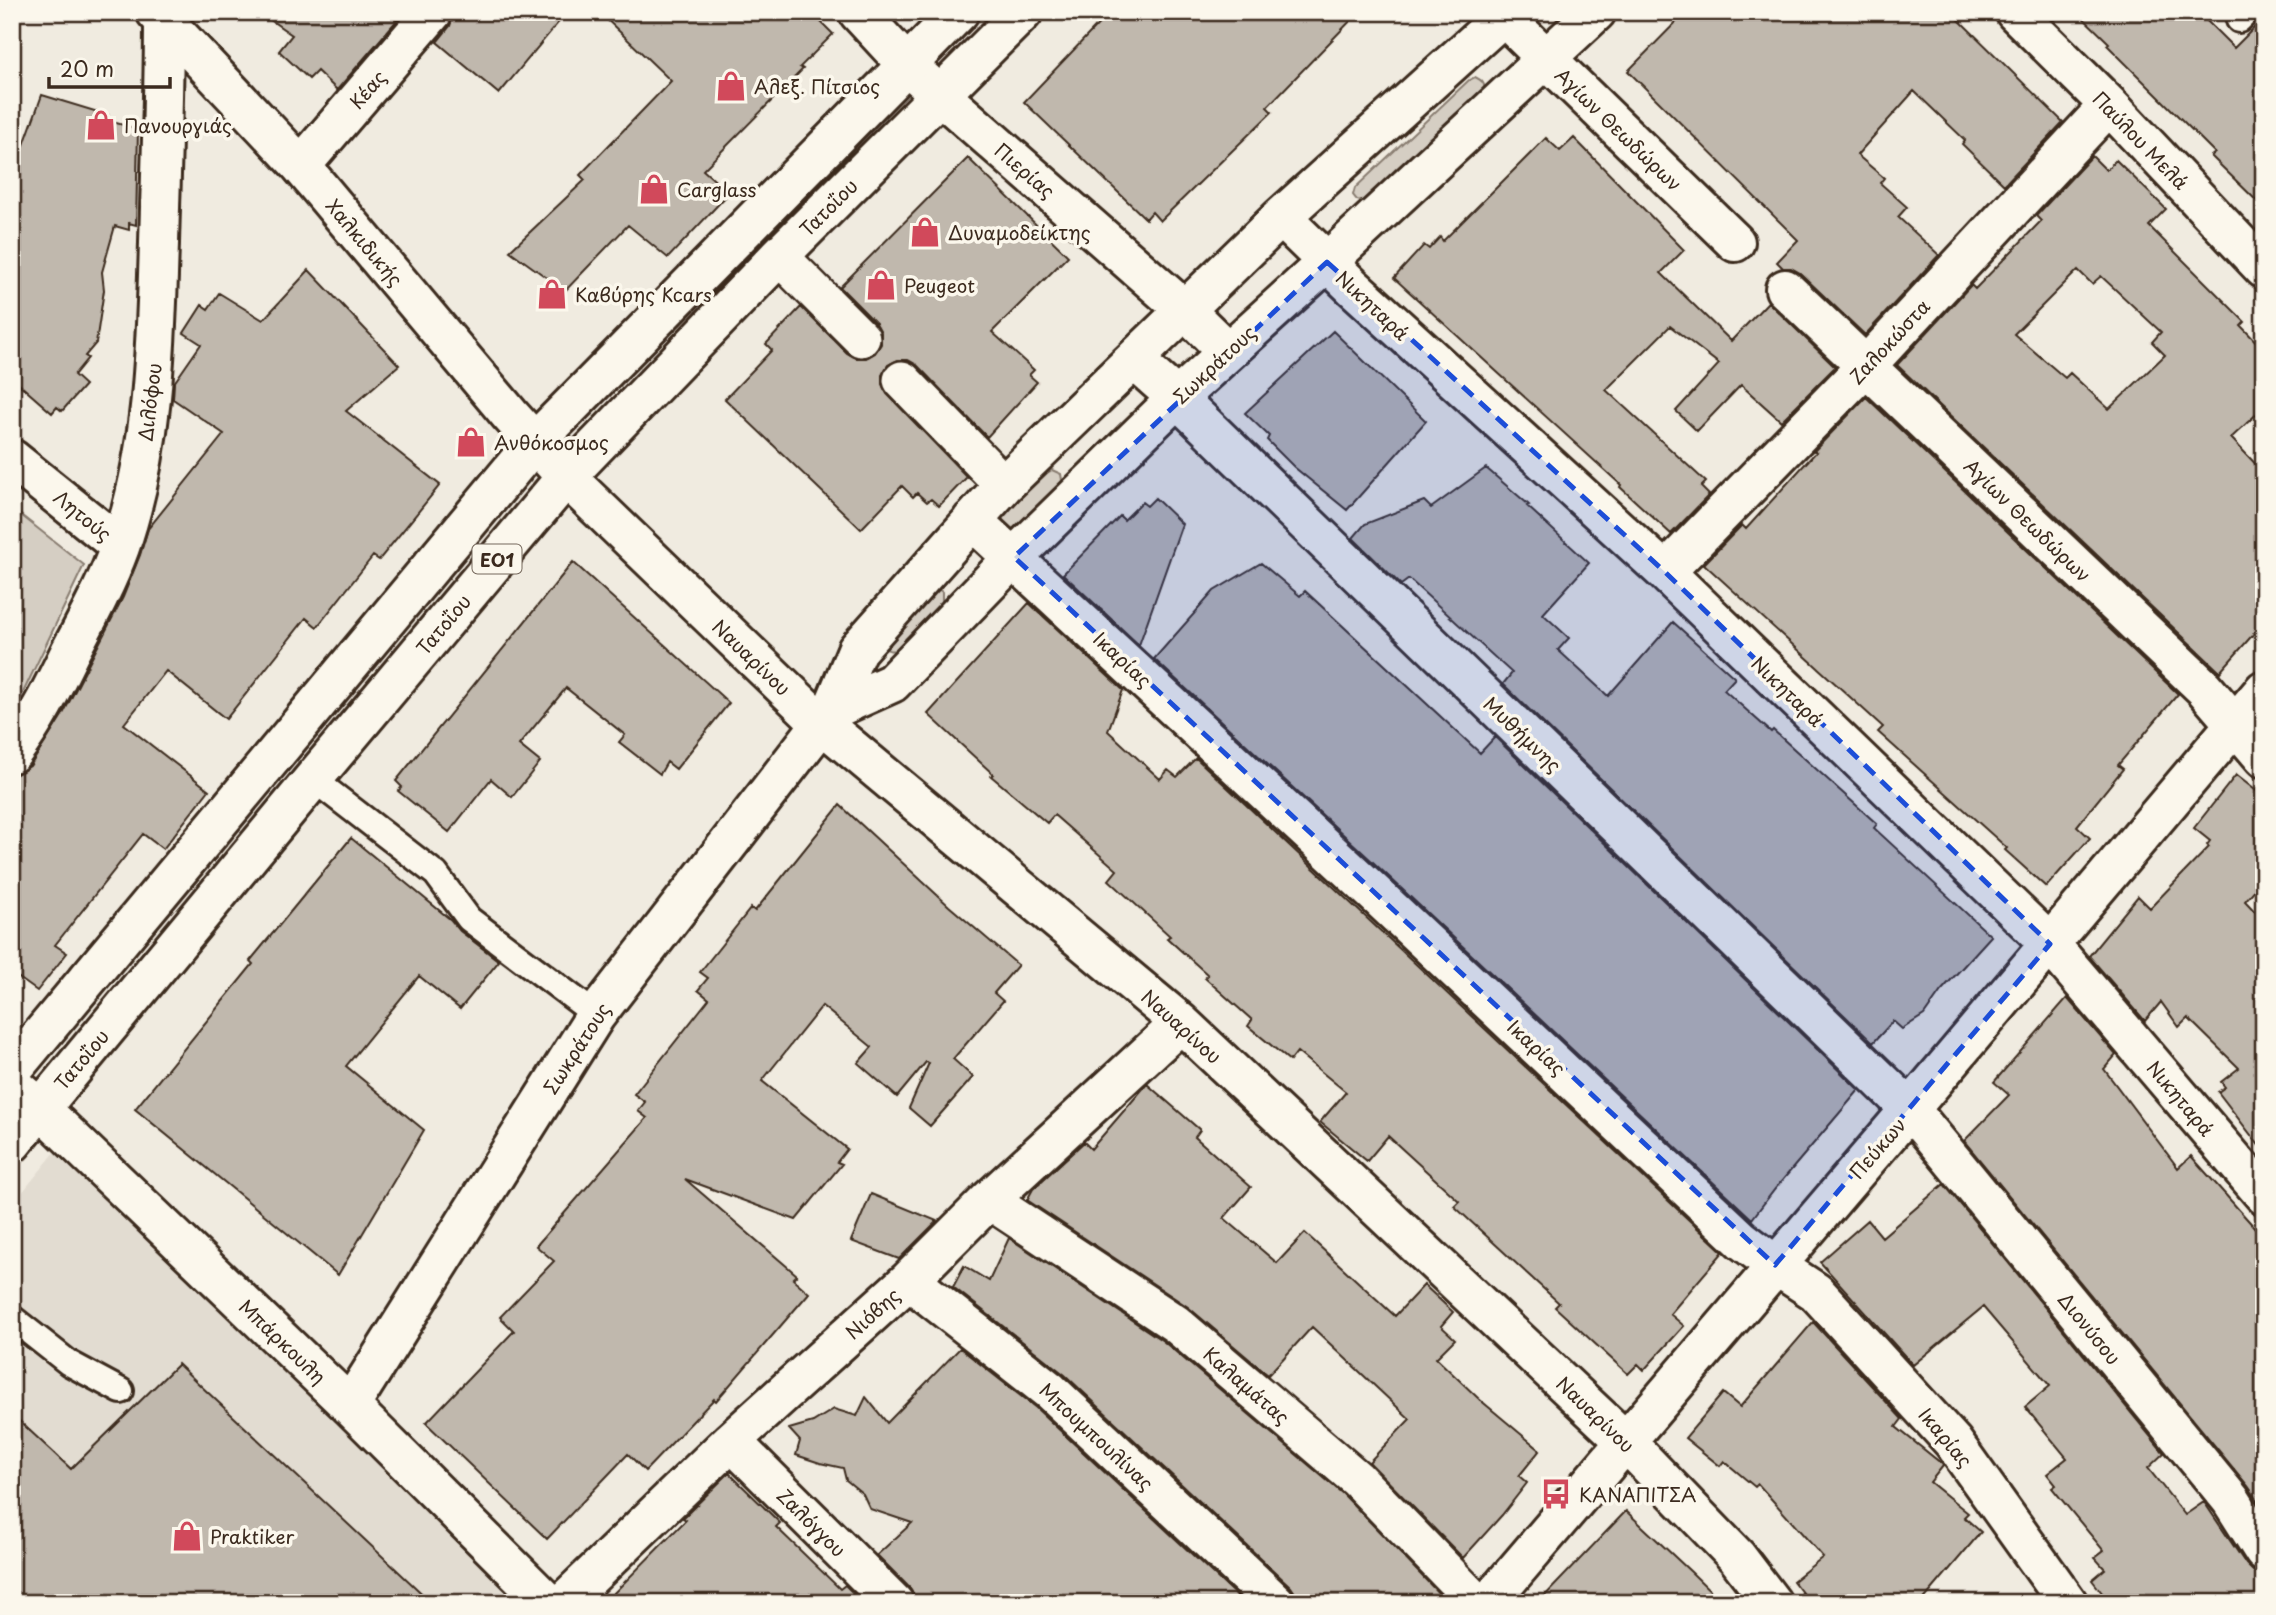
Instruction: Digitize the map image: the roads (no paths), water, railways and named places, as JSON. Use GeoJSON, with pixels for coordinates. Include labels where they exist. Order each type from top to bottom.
{"type":"FeatureCollection","features":[{"type":"Feature","properties":{"kind":"street","name":"Κέας"},"geometry":{"type":"LineString","coordinates":[[301,166],[433,12]]}},
{"type":"Feature","properties":{"kind":"street","name":"Πιερίας"},"geometry":{"type":"LineString","coordinates":[[858,12],[906,65],[1186,311],[1227,351]]}},
{"type":"Feature","properties":{"kind":"street","name":"ΕΟ1"},"geometry":{"type":"LineString","coordinates":[[12,1070],[534,443],[959,12]]}},
{"type":"Feature","properties":{"kind":"street","name":"Τατοΐου"},"geometry":{"type":"LineString","coordinates":[[12,1143],[26,1096],[313,779],[566,477],[779,256],[1023,12]]}},
{"type":"Feature","properties":{"kind":"street","name":"Σωκράτους"},"geometry":{"type":"LineString","coordinates":[[826,716],[892,683],[1014,557],[1177,398],[1595,12]]}},
{"type":"Feature","properties":{"kind":"street","name":"Παύλου Μελά"},"geometry":{"type":"LineString","coordinates":[[2015,12],[2109,105],[2264,269]]}},
{"type":"Feature","properties":{"kind":"street","name":"Σωκράτους"},"geometry":{"type":"LineString","coordinates":[[350,1406],[596,1014],[826,716],[858,650],[1004,485],[1281,217],[1505,14]]}},
{"type":"Feature","properties":{"kind":"street","name":"Αγίων Θεωδώρων"},"geometry":{"type":"LineString","coordinates":[[1505,14],[1545,58],[1735,242]]}},
{"type":"Feature","properties":{"kind":"street","name":"Χαλκιδικής"},"geometry":{"type":"LineString","coordinates":[[162,15],[301,166],[534,443],[566,477]]}},
{"type":"Feature","properties":{"kind":"street","name":"Διλόφου"},"geometry":{"type":"LineString","coordinates":[[12,753],[48,697],[103,587],[120,546],[148,426],[156,333],[164,85],[162,15]]}},
{"type":"Feature","properties":{"kind":"street","name":"Ζαλοκώστα"},"geometry":{"type":"LineString","coordinates":[[1665,572],[1866,366],[2109,105]]}},
{"type":"Feature","properties":{"kind":"street","name":"Νικηταρά"},"geometry":{"type":"LineString","coordinates":[[1281,217],[1665,572],[2050,944],[2264,1195]]}},
{"type":"Feature","properties":{"kind":"street"},"geometry":{"type":"LineString","coordinates":[[779,256],[862,338]]}},
{"type":"Feature","properties":{"kind":"street","name":"Αγίων Θεωδώρων"},"geometry":{"type":"LineString","coordinates":[[1786,289],[2204,688],[2264,758]]}},
{"type":"Feature","properties":{"kind":"street","name":"Μυθήμνης"},"geometry":{"type":"LineString","coordinates":[[1134,360],[1177,398],[1910,1110]]}},
{"type":"Feature","properties":{"kind":"street"},"geometry":{"type":"LineString","coordinates":[[902,380],[1004,485]]}},
{"type":"Feature","properties":{"kind":"street","name":"Λητούς"},"geometry":{"type":"LineString","coordinates":[[12,458],[120,546]]}},
{"type":"Feature","properties":{"kind":"street","name":"Ναυαρίνου"},"geometry":{"type":"LineString","coordinates":[[566,477],[826,716],[1181,1023],[1625,1441],[1737,1557],[1772,1603]]}},
{"type":"Feature","properties":{"kind":"street","name":"Ικαρίας"},"geometry":{"type":"LineString","coordinates":[[972,520],[1742,1240],[1816,1292],[1953,1442],[2068,1603]]}},
{"type":"Feature","properties":{"kind":"street","name":"Πεύκων"},"geometry":{"type":"LineString","coordinates":[[1488,1603],[1910,1110],[2264,690]]}},
{"type":"Feature","properties":{"kind":"street","name":"Νιόβης"},"geometry":{"type":"LineString","coordinates":[[563,1603],[731,1441],[909,1280],[989,1200],[1181,1023]]}},
{"type":"Feature","properties":{"kind":"street","name":"Μπάρκουλη"},"geometry":{"type":"LineString","coordinates":[[26,1096],[350,1406],[530,1597]]}},
{"type":"Feature","properties":{"kind":"street","name":"Διονύσου"},"geometry":{"type":"LineString","coordinates":[[1910,1110],[2231,1500],[2264,1552]]}},
{"type":"Feature","properties":{"kind":"street","name":"Καλαμάτας"},"geometry":{"type":"LineString","coordinates":[[989,1200],[1176,1324],[1357,1479],[1477,1603]]}},
{"type":"Feature","properties":{"kind":"street","name":"Μπουμπουλίνας"},"geometry":{"type":"LineString","coordinates":[[909,1280],[1050,1391],[1276,1603]]}},
{"type":"Feature","properties":{"kind":"street","name":"Ζαλόγγου"},"geometry":{"type":"LineString","coordinates":[[731,1441],[894,1603]]}},
{"type":"Feature","properties":{"kind":"lane"},"geometry":{"type":"LineString","coordinates":[[313,779],[436,874],[469,919],[596,1014]]}},
{"type":"Feature","properties":{"kind":"lane"},"geometry":{"type":"LineString","coordinates":[[12,1318],[69,1363],[121,1391]]}},
{"type":"Feature","properties":{"kind":"place","name":"Αλεξ. Πίτσιος"},"geometry":{"type":"Point","coordinates":[731,86]}},
{"type":"Feature","properties":{"kind":"place","name":"Πανουργιάς"},"geometry":{"type":"Point","coordinates":[101,125]}},
{"type":"Feature","properties":{"kind":"place","name":"Carglass"},"geometry":{"type":"Point","coordinates":[654,189]}},
{"type":"Feature","properties":{"kind":"place","name":"Δυναμοδείκτης"},"geometry":{"type":"Point","coordinates":[925,232]}},
{"type":"Feature","properties":{"kind":"place","name":"Peugeot"},"geometry":{"type":"Point","coordinates":[881,285]}},
{"type":"Feature","properties":{"kind":"place","name":"Καβύρης Kcars"},"geometry":{"type":"Point","coordinates":[552,294]}},
{"type":"Feature","properties":{"kind":"place","name":"Ανθόκοσμος"},"geometry":{"type":"Point","coordinates":[471,442]}},
{"type":"Feature","properties":{"kind":"place","name":"ΚΑΝΑΠΙΤΣΑ"},"geometry":{"type":"Point","coordinates":[1556,1494]}},
{"type":"Feature","properties":{"kind":"place","name":"Praktiker"},"geometry":{"type":"Point","coordinates":[187,1536]}}]}
